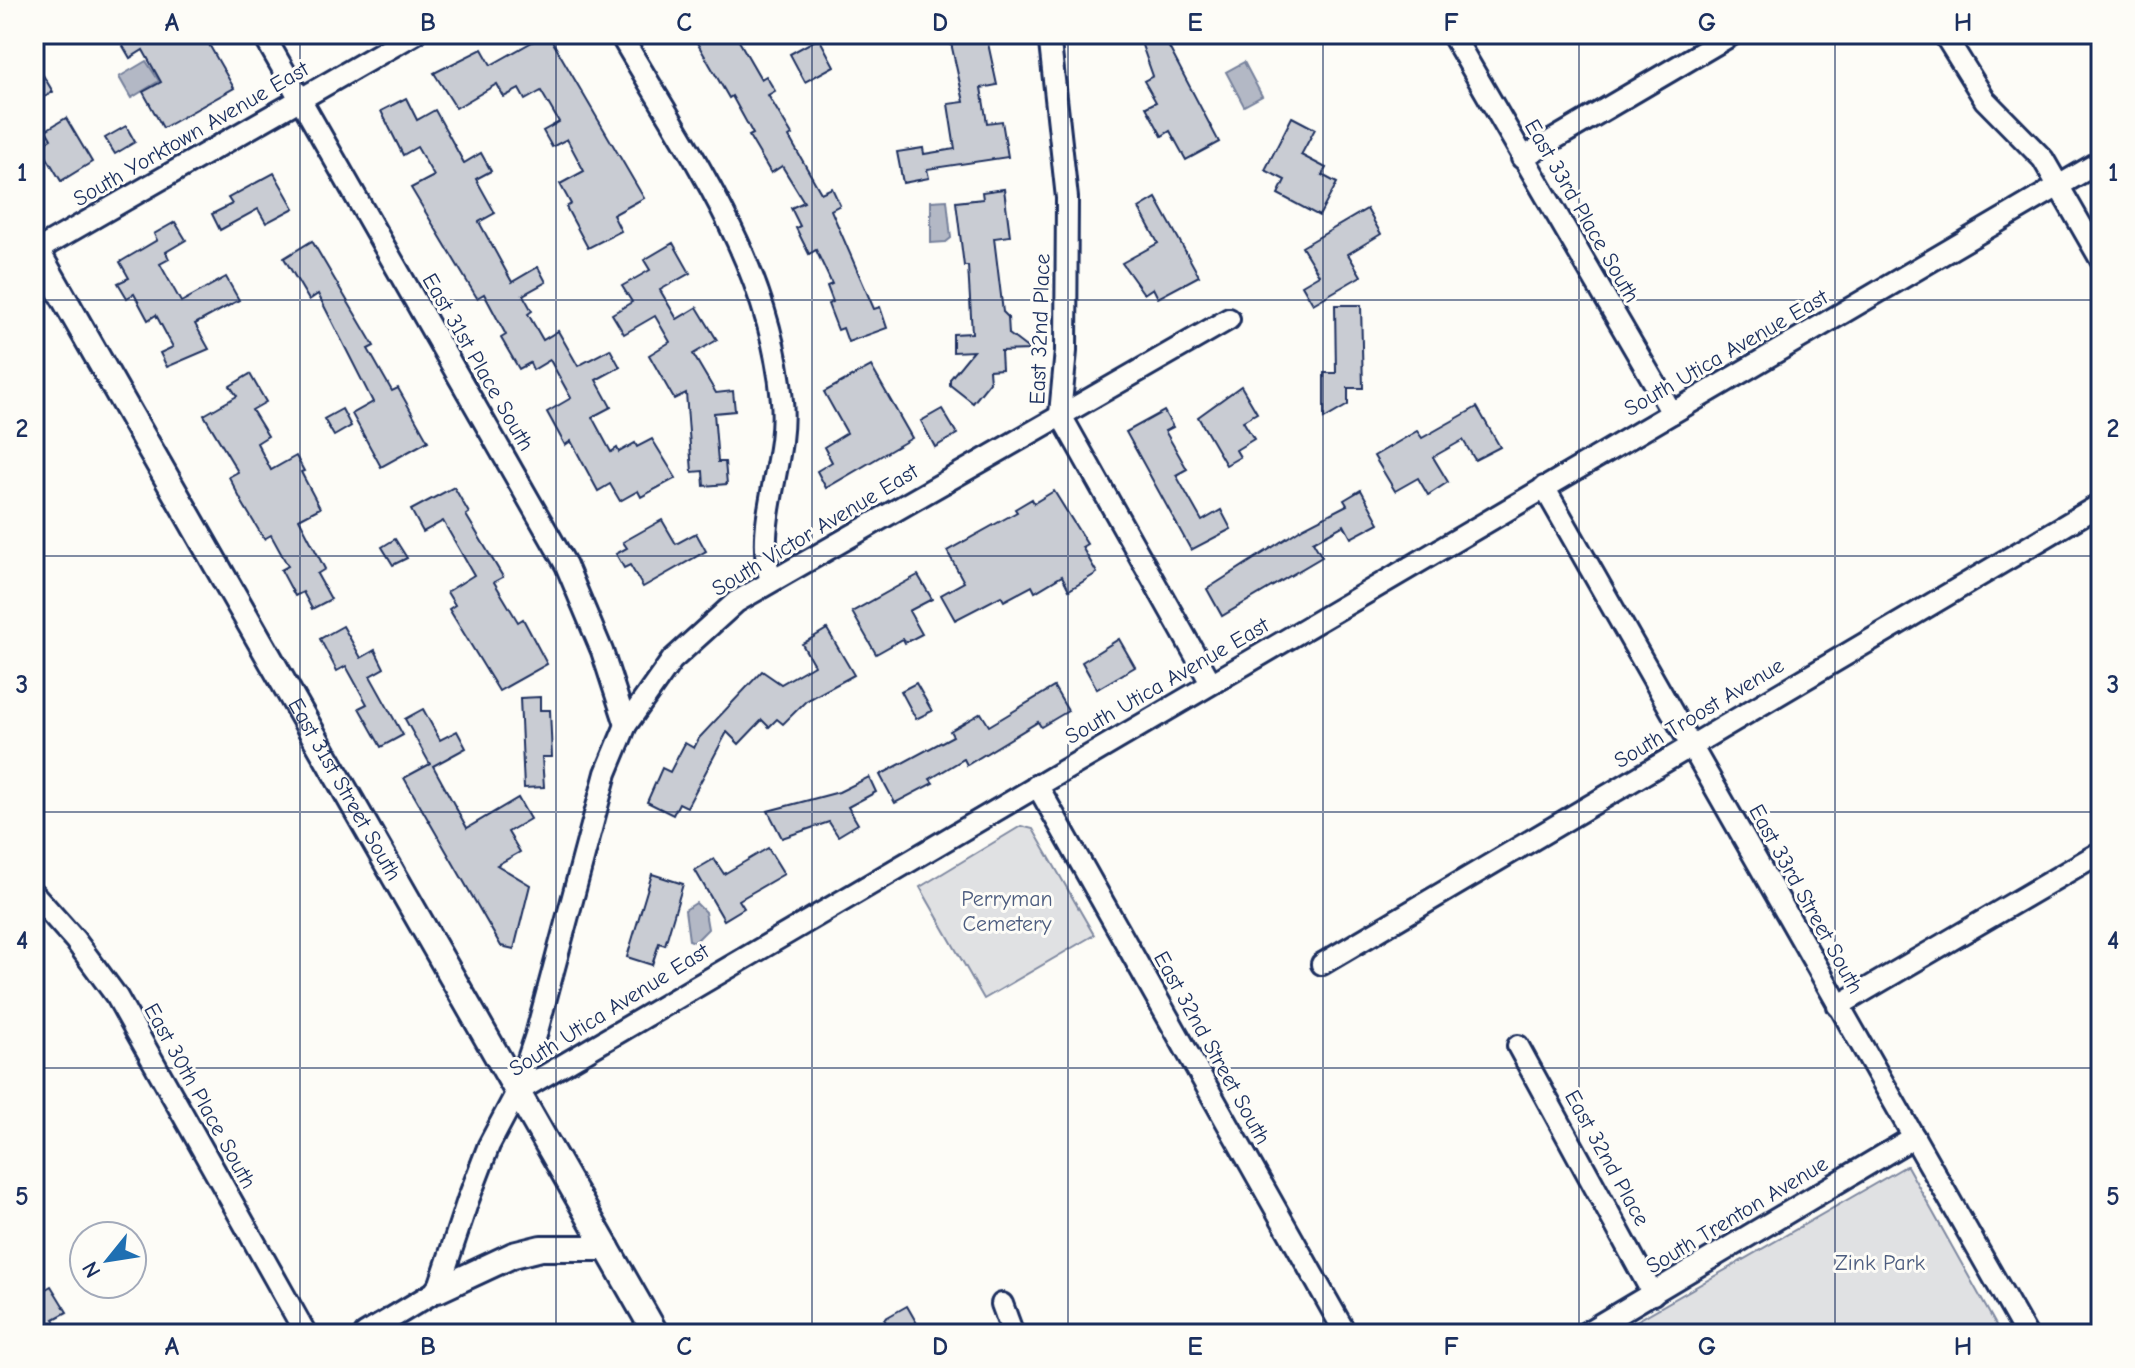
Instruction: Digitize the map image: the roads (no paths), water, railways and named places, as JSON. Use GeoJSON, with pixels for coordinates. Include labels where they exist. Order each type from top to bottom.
{"type":"FeatureCollection","features":[{"type":"Feature","properties":{"kind":"main road","name":"East 31st Street South"},"geometry":{"type":"LineString","coordinates":[[35,249],[656,1334]]}},
{"type":"Feature","properties":{"kind":"main road"},"geometry":{"type":"LineString","coordinates":[[438,1290],[513,1255],[541,1248],[607,1248]]}},
{"type":"Feature","properties":{"kind":"street","name":"East 31st Place South"},"geometry":{"type":"LineString","coordinates":[[263,34],[566,565],[590,619],[626,725]]}},
{"type":"Feature","properties":{"kind":"street","name":"South Yorktown Avenue East"},"geometry":{"type":"LineString","coordinates":[[35,249],[414,34]]}},
{"type":"Feature","properties":{"kind":"street"},"geometry":{"type":"LineString","coordinates":[[620,34],[742,244],[774,335],[783,406],[763,556],[771,581]]}},
{"type":"Feature","properties":{"kind":"street","name":"East 32nd Place"},"geometry":{"type":"LineString","coordinates":[[1049,34],[1067,198],[1066,351],[1060,414],[1211,683]]}},
{"type":"Feature","properties":{"kind":"street","name":"East 33rd Place South"},"geometry":{"type":"LineString","coordinates":[[1452,34],[1672,413]]}},
{"type":"Feature","properties":{"kind":"street"},"geometry":{"type":"LineString","coordinates":[[1522,158],[1733,34]]}},
{"type":"Feature","properties":{"kind":"street"},"geometry":{"type":"LineString","coordinates":[[1944,34],[1985,100],[2043,159],[2101,260]]}},
{"type":"Feature","properties":{"kind":"street","name":"South Utica Avenue East"},"geometry":{"type":"LineString","coordinates":[[438,1290],[484,1159],[517,1092],[2101,161]]}},
{"type":"Feature","properties":{"kind":"street","name":"South Victor Avenue East"},"geometry":{"type":"LineString","coordinates":[[517,1092],[536,1035],[605,777],[626,725],[650,687],[691,639],[736,602],[771,581],[1229,319]]}},
{"type":"Feature","properties":{"kind":"street","name":"East 33rd Street South"},"geometry":{"type":"LineString","coordinates":[[1544,487],[2026,1334]]}},
{"type":"Feature","properties":{"kind":"street","name":"South Troost Avenue"},"geometry":{"type":"LineString","coordinates":[[1322,964],[2101,504]]}},
{"type":"Feature","properties":{"kind":"street","name":"East 32nd Street South"},"geometry":{"type":"LineString","coordinates":[[1037,785],[1346,1334]]}},
{"type":"Feature","properties":{"kind":"street"},"geometry":{"type":"LineString","coordinates":[[1838,1006],[2099,856]]}},
{"type":"Feature","properties":{"kind":"street","name":"East 30th Place South"},"geometry":{"type":"LineString","coordinates":[[34,894],[75,940],[117,997],[306,1334]]}},
{"type":"Feature","properties":{"kind":"street","name":"East 32nd Place"},"geometry":{"type":"LineString","coordinates":[[1518,1046],[1653,1294]]}},
{"type":"Feature","properties":{"kind":"street","name":"South Trenton Avenue"},"geometry":{"type":"LineString","coordinates":[[1584,1334],[1914,1137]]}},
{"type":"Feature","properties":{"kind":"street"},"geometry":{"type":"LineString","coordinates":[[365,1334],[438,1290]]}},
{"type":"Feature","properties":{"kind":"street"},"geometry":{"type":"LineString","coordinates":[[1002,1304],[1013,1334]]}},
{"type":"Feature","properties":{"kind":"park label","name":"Perryman Cemetery"},"geometry":{"type":"Point","coordinates":[1007,912]}},
{"type":"Feature","properties":{"kind":"park label","name":"Zink Park"},"geometry":{"type":"Point","coordinates":[1880,1263]}}]}
